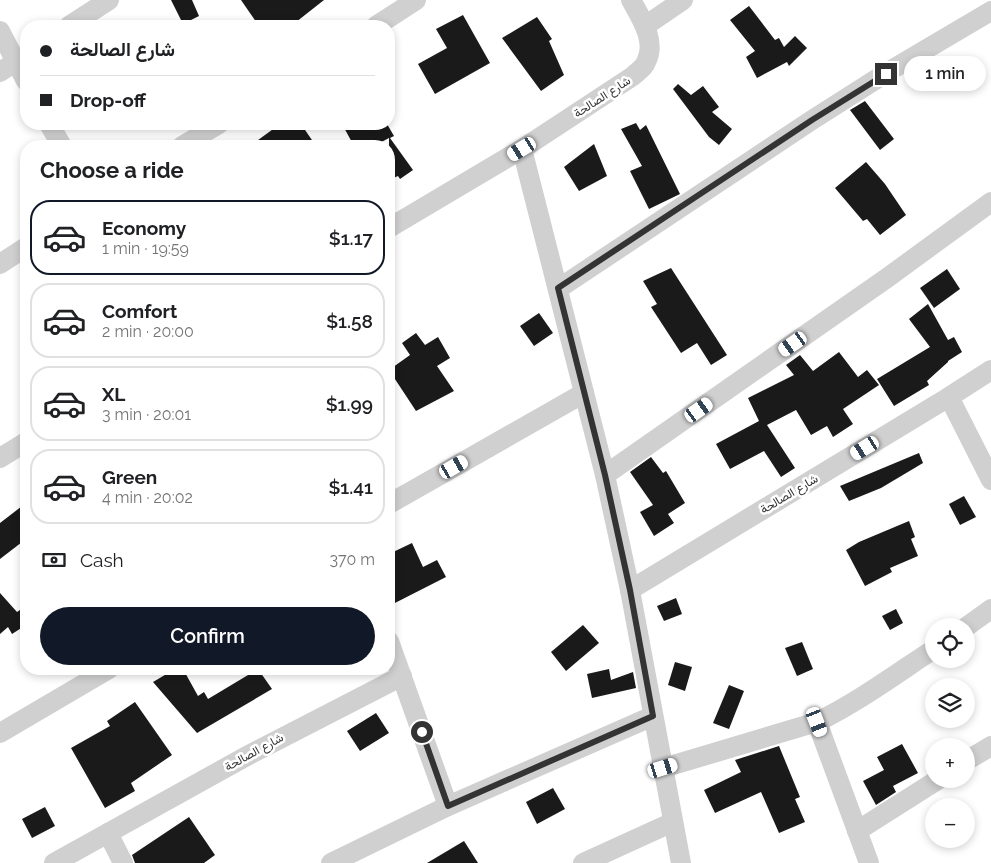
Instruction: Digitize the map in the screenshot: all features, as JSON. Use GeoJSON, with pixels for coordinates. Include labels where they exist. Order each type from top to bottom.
{"type":"FeatureCollection","features":[{"type":"Feature","properties":{"kind":"street"},"geometry":{"type":"LineString","coordinates":[[78,20],[109,0]]}},
{"type":"Feature","properties":{"kind":"street"},"geometry":{"type":"LineString","coordinates":[[385,20],[416,0]]}},
{"type":"Feature","properties":{"kind":"street","name":"شارع الصالحة"},"geometry":{"type":"LineString","coordinates":[[395,224],[522,149],[633,76],[646,64],[651,49],[645,26],[632,0]]}},
{"type":"Feature","properties":{"kind":"street"},"geometry":{"type":"LineString","coordinates":[[645,26],[683,0]]}},
{"type":"Feature","properties":{"kind":"street"},"geometry":{"type":"LineString","coordinates":[[558,288],[812,120],[991,11]]}},
{"type":"Feature","properties":{"kind":"street"},"geometry":{"type":"LineString","coordinates":[[0,31],[14,63]]}},
{"type":"Feature","properties":{"kind":"street"},"geometry":{"type":"LineString","coordinates":[[192,140],[209,130]]}},
{"type":"Feature","properties":{"kind":"street"},"geometry":{"type":"LineString","coordinates":[[522,149],[605,475],[630,590],[681,863]]}},
{"type":"Feature","properties":{"kind":"street"},"geometry":{"type":"LineString","coordinates":[[605,475],[887,278],[991,202]]}},
{"type":"Feature","properties":{"kind":"street"},"geometry":{"type":"LineString","coordinates":[[0,264],[20,250]]}},
{"type":"Feature","properties":{"kind":"street","name":"شارع الصالحة"},"geometry":{"type":"LineString","coordinates":[[630,590],[991,370]]}},
{"type":"Feature","properties":{"kind":"street"},"geometry":{"type":"LineString","coordinates":[[395,501],[584,393]]}},
{"type":"Feature","properties":{"kind":"street"},"geometry":{"type":"LineString","coordinates":[[949,397],[991,480]]}},
{"type":"Feature","properties":{"kind":"street"},"geometry":{"type":"LineString","coordinates":[[0,458],[20,446]]}},
{"type":"Feature","properties":{"kind":"street"},"geometry":{"type":"LineString","coordinates":[[975,621],[991,609]]}},
{"type":"Feature","properties":{"kind":"street"},"geometry":{"type":"LineString","coordinates":[[663,768],[817,722],[847,706],[925,655]]}},
{"type":"Feature","properties":{"kind":"street"},"geometry":{"type":"LineString","coordinates":[[395,657],[448,806]]}},
{"type":"Feature","properties":{"kind":"street"},"geometry":{"type":"LineString","coordinates":[[0,733],[99,675]]}},
{"type":"Feature","properties":{"kind":"street","name":"شارع الصالحة"},"geometry":{"type":"LineString","coordinates":[[54,863],[253,753],[402,676]]}},
{"type":"Feature","properties":{"kind":"street"},"geometry":{"type":"LineString","coordinates":[[332,863],[448,806],[653,716]]}},
{"type":"Feature","properties":{"kind":"street"},"geometry":{"type":"LineString","coordinates":[[817,722],[869,863]]}},
{"type":"Feature","properties":{"kind":"street"},"geometry":{"type":"LineString","coordinates":[[975,756],[991,746]]}},
{"type":"Feature","properties":{"kind":"street"},"geometry":{"type":"LineString","coordinates":[[857,831],[925,788]]}},
{"type":"Feature","properties":{"kind":"street"},"geometry":{"type":"LineString","coordinates":[[583,863],[673,822]]}},
{"type":"Feature","properties":{"kind":"street"},"geometry":{"type":"LineString","coordinates":[[108,833],[123,863]]}},
{"type":"Feature","properties":{"kind":"building"},"geometry":{"type":"Polygon","coordinates":[[[171,0],[192,0],[199,16],[191,20],[181,20],[171,0]]]}},
{"type":"Feature","properties":{"kind":"building"},"geometry":{"type":"Polygon","coordinates":[[[241,0],[324,0],[299,20],[255,20],[241,0]]]}},
{"type":"Feature","properties":{"kind":"building"},"geometry":{"type":"Polygon","coordinates":[[[749,6],[775,40],[779,38],[784,47],[795,36],[807,48],[789,66],[787,62],[757,78],[746,57],[755,51],[730,20],[749,6]]]}},
{"type":"Feature","properties":{"kind":"building"},"geometry":{"type":"Polygon","coordinates":[[[463,15],[490,63],[435,94],[418,64],[447,48],[436,29],[463,15]]]}},
{"type":"Feature","properties":{"kind":"building"},"geometry":{"type":"Polygon","coordinates":[[[537,17],[552,39],[549,41],[564,75],[541,91],[502,38],[537,17]]]}},
{"type":"Feature","properties":{"kind":"building"},"geometry":{"type":"Polygon","coordinates":[[[678,84],[691,95],[703,86],[719,107],[712,112],[732,129],[719,145],[709,137],[673,89],[678,84]]]}},
{"type":"Feature","properties":{"kind":"building"},"geometry":{"type":"Polygon","coordinates":[[[865,101],[894,139],[880,150],[850,110],[865,101]]]}},
{"type":"Feature","properties":{"kind":"building"},"geometry":{"type":"Polygon","coordinates":[[[636,123],[640,130],[646,125],[680,194],[649,209],[630,171],[642,166],[621,129],[636,123]]]}},
{"type":"Feature","properties":{"kind":"building"},"geometry":{"type":"Polygon","coordinates":[[[272,130],[305,130],[312,140],[258,140],[272,130]]]}},
{"type":"Feature","properties":{"kind":"building"},"geometry":{"type":"Polygon","coordinates":[[[345,130],[390,130],[394,136],[390,138],[391,140],[389,140],[389,138],[385,140],[351,140],[345,130]]]}},
{"type":"Feature","properties":{"kind":"building"},"geometry":{"type":"Polygon","coordinates":[[[594,144],[607,176],[579,191],[564,167],[594,144]]]}},
{"type":"Feature","properties":{"kind":"building"},"geometry":{"type":"Polygon","coordinates":[[[395,145],[413,170],[400,179],[398,176],[395,177],[395,145]]]}},
{"type":"Feature","properties":{"kind":"building"},"geometry":{"type":"Polygon","coordinates":[[[866,162],[885,184],[906,215],[880,235],[867,219],[863,221],[835,188],[866,162]]]}},
{"type":"Feature","properties":{"kind":"building"},"geometry":{"type":"Polygon","coordinates":[[[671,268],[727,355],[711,365],[697,343],[681,353],[651,307],[657,304],[643,281],[671,268]]]}},
{"type":"Feature","properties":{"kind":"building"},"geometry":{"type":"Polygon","coordinates":[[[947,269],[960,289],[934,308],[920,288],[947,269]]]}},
{"type":"Feature","properties":{"kind":"building"},"geometry":{"type":"Polygon","coordinates":[[[928,304],[948,340],[954,337],[962,352],[948,361],[927,381],[929,385],[894,406],[877,379],[930,347],[909,319],[928,304]]]}},
{"type":"Feature","properties":{"kind":"building"},"geometry":{"type":"Polygon","coordinates":[[[539,313],[553,333],[534,346],[520,326],[539,313]]]}},
{"type":"Feature","properties":{"kind":"building"},"geometry":{"type":"Polygon","coordinates":[[[416,333],[425,345],[438,337],[450,358],[437,366],[454,391],[416,411],[395,379],[395,366],[410,355],[402,343],[416,333]]]}},
{"type":"Feature","properties":{"kind":"building"},"geometry":{"type":"Polygon","coordinates":[[[839,352],[858,377],[867,370],[879,385],[843,409],[853,424],[833,437],[827,426],[811,435],[796,410],[767,425],[795,468],[781,477],[764,451],[730,469],[716,444],[759,421],[748,398],[794,375],[786,365],[800,355],[813,371],[839,352]]]}},
{"type":"Feature","properties":{"kind":"building"},"geometry":{"type":"Polygon","coordinates":[[[919,453],[923,463],[881,488],[849,501],[840,486],[919,453]]]}},
{"type":"Feature","properties":{"kind":"building"},"geometry":{"type":"Polygon","coordinates":[[[651,457],[663,473],[666,471],[685,503],[668,514],[674,523],[654,536],[640,512],[653,505],[630,472],[651,457]]]}},
{"type":"Feature","properties":{"kind":"building"},"geometry":{"type":"Polygon","coordinates":[[[964,496],[976,517],[960,525],[949,504],[964,496]]]}},
{"type":"Feature","properties":{"kind":"building"},"geometry":{"type":"Polygon","coordinates":[[[20,508],[20,544],[0,559],[0,523],[20,508]]]}},
{"type":"Feature","properties":{"kind":"building"},"geometry":{"type":"Polygon","coordinates":[[[909,521],[915,537],[911,539],[918,556],[890,568],[892,572],[865,586],[846,550],[859,542],[909,521]]]}},
{"type":"Feature","properties":{"kind":"building"},"geometry":{"type":"Polygon","coordinates":[[[412,543],[423,567],[437,560],[446,577],[395,603],[395,551],[412,543]]]}},
{"type":"Feature","properties":{"kind":"building"},"geometry":{"type":"Polygon","coordinates":[[[0,593],[17,612],[20,610],[20,629],[12,634],[8,627],[0,634],[0,593]]]}},
{"type":"Feature","properties":{"kind":"building"},"geometry":{"type":"Polygon","coordinates":[[[676,598],[682,614],[664,621],[657,606],[676,598]]]}},
{"type":"Feature","properties":{"kind":"building"},"geometry":{"type":"Polygon","coordinates":[[[896,609],[903,623],[890,630],[882,616],[896,609]]]}},
{"type":"Feature","properties":{"kind":"building"},"geometry":{"type":"Polygon","coordinates":[[[583,625],[599,643],[566,671],[551,652],[583,625]]]}},
{"type":"Feature","properties":{"kind":"building"},"geometry":{"type":"Polygon","coordinates":[[[802,642],[813,669],[797,676],[785,648],[802,642]]]}},
{"type":"Feature","properties":{"kind":"building"},"geometry":{"type":"Polygon","coordinates":[[[675,662],[692,667],[685,691],[668,685],[675,662]]]}},
{"type":"Feature","properties":{"kind":"building"},"geometry":{"type":"Polygon","coordinates":[[[609,669],[611,680],[633,672],[636,688],[592,698],[587,674],[609,669]]]}},
{"type":"Feature","properties":{"kind":"building"},"geometry":{"type":"Polygon","coordinates":[[[165,675],[186,675],[198,696],[204,692],[208,699],[248,675],[262,675],[272,689],[197,733],[153,682],[165,675]]]}},
{"type":"Feature","properties":{"kind":"building"},"geometry":{"type":"Polygon","coordinates":[[[729,685],[744,691],[729,729],[713,723],[729,685]]]}},
{"type":"Feature","properties":{"kind":"building"},"geometry":{"type":"Polygon","coordinates":[[[135,702],[172,755],[131,783],[135,791],[105,808],[71,748],[110,726],[107,721],[135,702]]]}},
{"type":"Feature","properties":{"kind":"building"},"geometry":{"type":"Polygon","coordinates":[[[376,713],[389,733],[360,751],[347,731],[376,713]]]}},
{"type":"Feature","properties":{"kind":"building"},"geometry":{"type":"Polygon","coordinates":[[[902,744],[918,773],[893,786],[896,792],[876,805],[863,781],[884,770],[877,757],[902,744]]]}},
{"type":"Feature","properties":{"kind":"building"},"geometry":{"type":"Polygon","coordinates":[[[779,746],[800,797],[795,799],[805,822],[779,833],[761,792],[715,813],[704,790],[741,772],[735,760],[779,746]]]}},
{"type":"Feature","properties":{"kind":"building"},"geometry":{"type":"Polygon","coordinates":[[[553,788],[565,809],[537,824],[526,802],[553,788]]]}},
{"type":"Feature","properties":{"kind":"building"},"geometry":{"type":"Polygon","coordinates":[[[45,807],[55,826],[32,838],[22,819],[45,807]]]}},
{"type":"Feature","properties":{"kind":"building"},"geometry":{"type":"Polygon","coordinates":[[[189,817],[215,855],[204,863],[135,863],[132,855],[189,817]]]}},
{"type":"Feature","properties":{"kind":"building"},"geometry":{"type":"Polygon","coordinates":[[[464,841],[478,863],[427,863],[464,841]]]}},
{"type":"Feature","properties":{"kind":"route"},"geometry":{"type":"LineString","coordinates":[[422,732],[448,806],[653,716],[630,590],[605,475],[558,288],[812,120],[886,74]]}}]}
